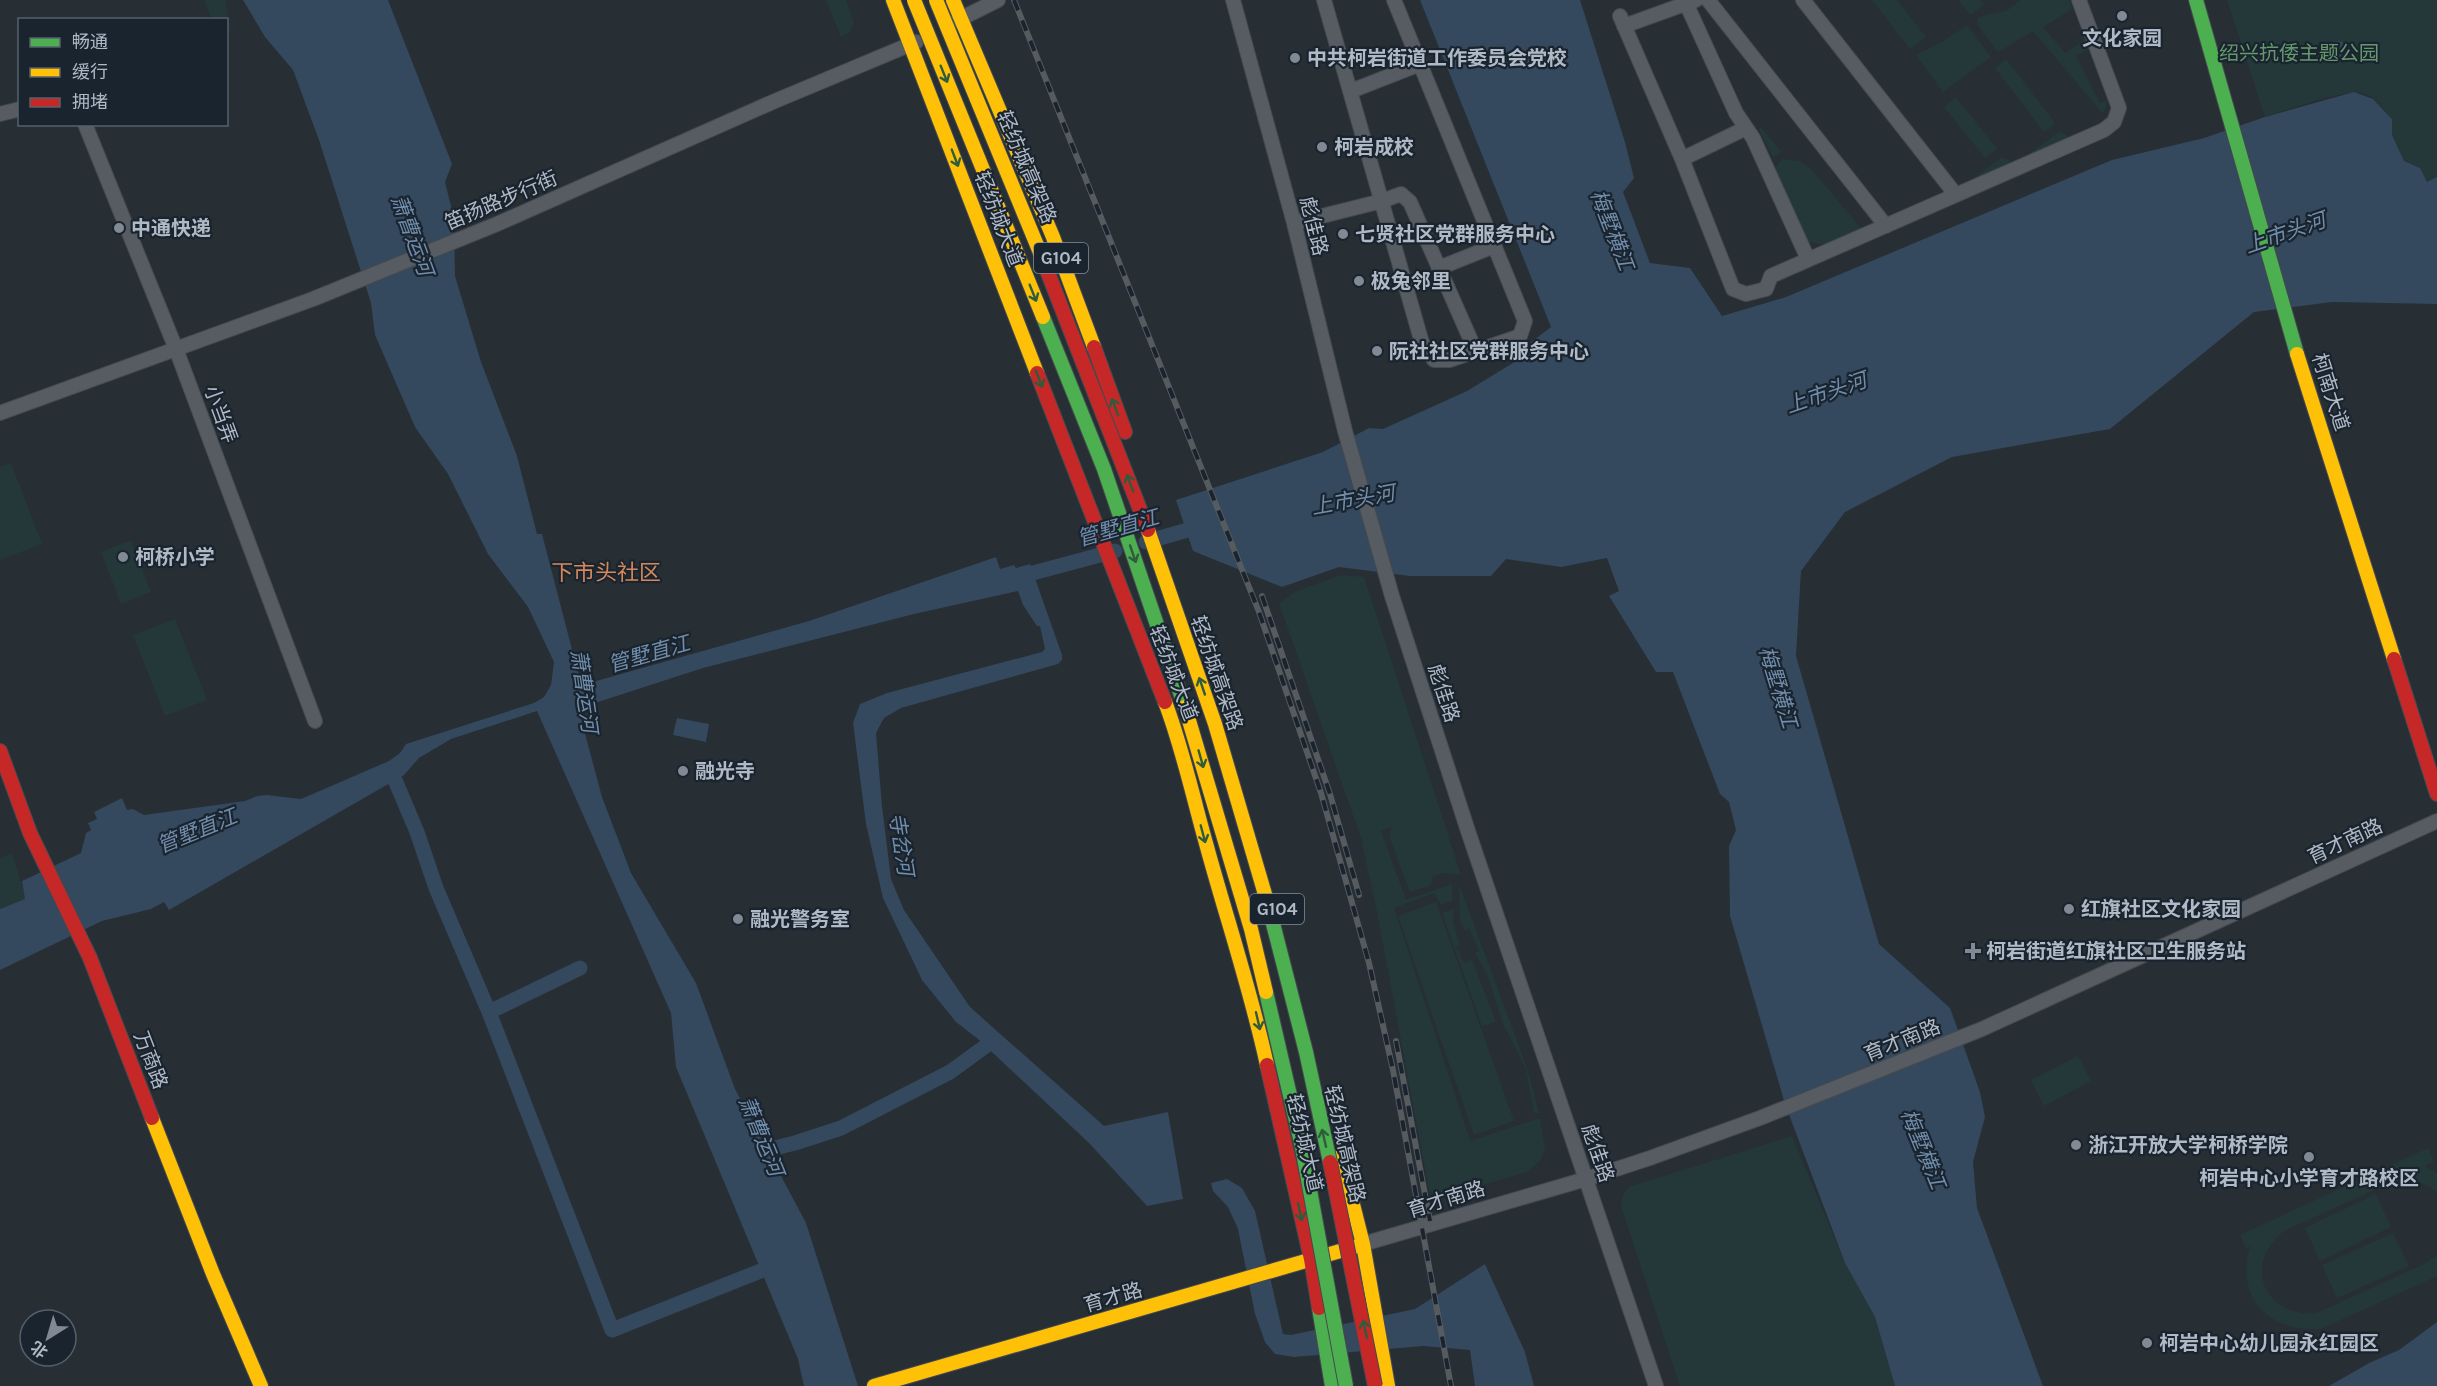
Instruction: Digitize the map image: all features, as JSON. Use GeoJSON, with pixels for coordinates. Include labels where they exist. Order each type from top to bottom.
{"type":"FeatureCollection","features":[{"type":"Feature","properties":{"kind":"main road","name":"轻纺城大道"},"geometry":{"type":"LineString","coordinates":[[893,0],[1178,736],[1207,848],[1256,1014],[1311,1259],[1332,1386]]}},
{"type":"Feature","properties":{"kind":"main road","name":"轻纺城高架路"},"geometry":{"type":"LineString","coordinates":[[914,0],[1104,469],[1192,729],[1251,929],[1302,1148],[1346,1386]]}},
{"type":"Feature","properties":{"kind":"main road","name":"轻纺城高架路"},"geometry":{"type":"LineString","coordinates":[[936,0],[1057,289],[1142,515],[1215,724],[1260,876],[1304,1050],[1376,1386]]}},
{"type":"Feature","properties":{"kind":"main road","name":"轻纺城大道"},"geometry":{"type":"LineString","coordinates":[[953,0],[1053,237],[1212,675],[1295,972],[1363,1244],[1389,1386]]}},
{"type":"Feature","properties":{"kind":"main road","name":"柯南大道"},"geometry":{"type":"LineString","coordinates":[[2196,0],[2290,330],[2437,794]]}},
{"type":"Feature","properties":{"kind":"main road","name":"万商路"},"geometry":{"type":"LineString","coordinates":[[0,751],[30,833],[90,958],[213,1274],[261,1386]]}},
{"type":"Feature","properties":{"kind":"main road","name":"育才路"},"geometry":{"type":"LineString","coordinates":[[874,1386],[1270,1273],[1363,1244]]}},
{"type":"Feature","properties":{"kind":"street","name":"笛扬路步行街"},"geometry":{"type":"LineString","coordinates":[[0,413],[313,299],[497,224],[775,101],[911,45],[998,0]]}},
{"type":"Feature","properties":{"kind":"street","name":"彪佳路"},"geometry":{"type":"LineString","coordinates":[[1233,0],[1294,223],[1345,432],[1392,596],[1468,831],[1656,1386]]}},
{"type":"Feature","properties":{"kind":"street"},"geometry":{"type":"LineString","coordinates":[[1324,0],[1422,343],[1434,360],[1450,360],[1520,336],[1525,321],[1394,0]]}},
{"type":"Feature","properties":{"kind":"street"},"geometry":{"type":"LineString","coordinates":[[1708,0],[1886,226]]}},
{"type":"Feature","properties":{"kind":"street"},"geometry":{"type":"LineString","coordinates":[[1803,0],[1956,195]]}},
{"type":"Feature","properties":{"kind":"street"},"geometry":{"type":"LineString","coordinates":[[1808,259],[1754,138],[1736,113],[1691,2],[1622,21],[1682,159],[1733,290],[1746,294],[1766,289],[1771,276],[2104,130],[2114,122],[2119,108],[2079,0]]}},
{"type":"Feature","properties":{"kind":"street"},"geometry":{"type":"LineString","coordinates":[[1351,91],[1420,64]]}},
{"type":"Feature","properties":{"kind":"street"},"geometry":{"type":"LineString","coordinates":[[0,114],[18,110]]}},
{"type":"Feature","properties":{"kind":"street","name":"小当弄"},"geometry":{"type":"LineString","coordinates":[[86,126],[176,349],[315,721]]}},
{"type":"Feature","properties":{"kind":"street"},"geometry":{"type":"LineString","coordinates":[[1682,159],[1746,128]]}},
{"type":"Feature","properties":{"kind":"street"},"geometry":{"type":"LineString","coordinates":[[1294,223],[1401,194],[1410,202],[1476,352]]}},
{"type":"Feature","properties":{"kind":"street"},"geometry":{"type":"LineString","coordinates":[[1439,268],[1494,246]]}},
{"type":"Feature","properties":{"kind":"street","name":"育才南路"},"geometry":{"type":"LineString","coordinates":[[1363,1244],[1586,1179],[1760,1118],[1982,1029],[2437,821]]}},
{"type":"Feature","properties":{"kind":"green space"},"geometry":{"type":"Polygon","coordinates":[[[204,0],[225,0],[230,27],[228,28],[228,18],[212,18],[204,0]]]}},
{"type":"Feature","properties":{"kind":"green space"},"geometry":{"type":"Polygon","coordinates":[[[826,0],[846,0],[854,23],[850,32],[841,37],[826,0]]]}},
{"type":"Feature","properties":{"kind":"green space"},"geometry":{"type":"Polygon","coordinates":[[[1872,0],[1897,0],[1926,37],[1910,49],[1872,0]]]}},
{"type":"Feature","properties":{"kind":"green space"},"geometry":{"type":"Polygon","coordinates":[[[1958,0],[1980,0],[1984,5],[1970,15],[1958,0]]]}},
{"type":"Feature","properties":{"kind":"green space"},"geometry":{"type":"Polygon","coordinates":[[[2021,0],[2070,0],[2072,9],[2043,27],[2065,53],[2086,39],[2090,48],[2076,56],[2100,103],[2108,100],[2103,114],[2033,31],[1998,52],[1977,24],[1978,18],[2006,11],[2021,0]]]}},
{"type":"Feature","properties":{"kind":"green space","name":"绍兴抗倭主题公园"},"geometry":{"type":"Polygon","coordinates":[[[2227,0],[2437,0],[2437,177],[2427,182],[2420,168],[2404,161],[2392,135],[2392,119],[2376,101],[2365,94],[2331,97],[2265,117],[2227,0]]]}},
{"type":"Feature","properties":{"kind":"green space"},"geometry":{"type":"Polygon","coordinates":[[[1967,25],[1991,57],[1943,92],[1916,55],[1944,41],[1967,25]]]}},
{"type":"Feature","properties":{"kind":"green space"},"geometry":{"type":"Polygon","coordinates":[[[2006,59],[2055,123],[2044,132],[1995,68],[2006,59]]]}},
{"type":"Feature","properties":{"kind":"green space"},"geometry":{"type":"Polygon","coordinates":[[[1956,97],[1997,149],[1985,158],[1944,107],[1956,97]]]}},
{"type":"Feature","properties":{"kind":"green space"},"geometry":{"type":"Polygon","coordinates":[[[1761,127],[1781,152],[1773,157],[1759,130],[1761,127]]]}},
{"type":"Feature","properties":{"kind":"green space"},"geometry":{"type":"Polygon","coordinates":[[[2060,131],[2068,136],[2064,142],[2021,160],[2060,131]]]}},
{"type":"Feature","properties":{"kind":"green space"},"geometry":{"type":"Polygon","coordinates":[[[2002,157],[2010,161],[2006,168],[1963,186],[2002,157]]]}},
{"type":"Feature","properties":{"kind":"green space"},"geometry":{"type":"Polygon","coordinates":[[[1782,159],[1800,161],[1812,170],[1865,233],[1821,245],[1806,240],[1775,169],[1782,159]]]}},
{"type":"Feature","properties":{"kind":"green space"},"geometry":{"type":"Polygon","coordinates":[[[11,463],[42,544],[0,560],[0,467],[11,463]]]}},
{"type":"Feature","properties":{"kind":"green space"},"geometry":{"type":"Polygon","coordinates":[[[131,540],[151,592],[121,604],[101,552],[131,540]]]}},
{"type":"Feature","properties":{"kind":"green space"},"geometry":{"type":"Polygon","coordinates":[[[1341,575],[1364,577],[1461,875],[1441,873],[1433,876],[1431,885],[1410,892],[1389,836],[1392,827],[1381,831],[1406,900],[1452,884],[1452,901],[1441,905],[1434,893],[1394,908],[1470,1141],[1540,1118],[1545,1150],[1540,1161],[1527,1172],[1438,1198],[1429,1190],[1361,838],[1279,603],[1297,591],[1341,575]]]}},
{"type":"Feature","properties":{"kind":"green space"},"geometry":{"type":"Polygon","coordinates":[[[175,619],[207,700],[165,716],[133,635],[175,619]]]}},
{"type":"Feature","properties":{"kind":"green space"},"geometry":{"type":"Polygon","coordinates":[[[12,853],[26,899],[0,909],[0,858],[12,853]]]}},
{"type":"Feature","properties":{"kind":"green space"},"geometry":{"type":"Polygon","coordinates":[[[1459,884],[1527,1068],[1539,1113],[1534,1113],[1526,1069],[1503,1024],[1487,974],[1475,953],[1479,951],[1469,928],[1465,930],[1460,920],[1459,884]]]}},
{"type":"Feature","properties":{"kind":"green space"},"geometry":{"type":"Polygon","coordinates":[[[1436,902],[1514,1121],[1474,1135],[1398,916],[1436,902]]]}},
{"type":"Feature","properties":{"kind":"green space"},"geometry":{"type":"Polygon","coordinates":[[[1454,909],[1453,922],[1460,945],[1456,946],[1464,963],[1472,960],[1496,1022],[1482,1026],[1442,913],[1454,909]]]}},
{"type":"Feature","properties":{"kind":"green space"},"geometry":{"type":"Polygon","coordinates":[[[2078,1056],[2091,1081],[2044,1106],[2031,1080],[2078,1056]]]}},
{"type":"Feature","properties":{"kind":"green space"},"geometry":{"type":"Polygon","coordinates":[[[1792,1136],[1845,1263],[1875,1317],[1895,1386],[1680,1386],[1621,1206],[1623,1195],[1629,1187],[1792,1136]]]}},
{"type":"Feature","properties":{"kind":"green space"},"geometry":{"type":"Polygon","coordinates":[[[2428,1148],[2434,1161],[2425,1166],[2437,1173],[2437,1192],[2416,1182],[2392,1182],[2284,1231],[2271,1244],[2264,1258],[2262,1273],[2265,1286],[2272,1298],[2284,1307],[2299,1312],[2317,1313],[2424,1264],[2437,1255],[2437,1276],[2321,1329],[2286,1325],[2272,1318],[2260,1308],[2247,1282],[2250,1246],[2246,1248],[2240,1235],[2428,1148]]]}},
{"type":"Feature","properties":{"kind":"green space"},"geometry":{"type":"Polygon","coordinates":[[[2376,1194],[2391,1227],[2320,1261],[2305,1228],[2376,1194]]]}},
{"type":"Feature","properties":{"kind":"green space"},"geometry":{"type":"Polygon","coordinates":[[[2393,1233],[2409,1266],[2337,1298],[2322,1265],[2393,1233]]]}},
{"type":"Feature","properties":{"kind":"water","name":"萧曹运河"},"geometry":{"type":"Polygon","coordinates":[[[243,0],[388,0],[452,164],[445,182],[454,218],[455,276],[481,362],[517,456],[537,534],[542,534],[580,680],[589,683],[809,621],[996,557],[1000,569],[1030,564],[1062,660],[1058,664],[901,708],[884,718],[876,733],[891,879],[904,910],[970,1007],[1104,1126],[1168,1112],[1183,1199],[1147,1206],[1089,1143],[978,1039],[956,1022],[922,980],[883,898],[866,824],[853,723],[860,704],[887,693],[1042,652],[1045,649],[1040,626],[1037,626],[1023,605],[1018,591],[914,614],[703,668],[589,705],[583,714],[583,726],[602,797],[631,873],[696,983],[735,1089],[806,1223],[858,1386],[804,1386],[798,1359],[676,1067],[671,1013],[537,711],[451,739],[419,758],[404,775],[169,910],[164,902],[151,909],[102,921],[0,970],[0,909],[25,899],[22,881],[81,853],[86,833],[91,830],[88,823],[97,819],[94,812],[122,798],[127,810],[133,809],[144,815],[245,801],[257,796],[301,799],[389,761],[400,753],[406,744],[534,703],[544,697],[551,685],[554,662],[528,607],[488,554],[448,474],[415,427],[375,335],[371,303],[319,140],[293,70],[265,37],[243,0]]]}},
{"type":"Feature","properties":{"kind":"water"},"geometry":{"type":"Polygon","coordinates":[[[1420,0],[1580,0],[1625,142],[1634,178],[1623,192],[1650,263],[1690,268],[1722,316],[1786,297],[2112,160],[2204,138],[2265,117],[2354,92],[2373,99],[2392,119],[2392,135],[2404,161],[2420,168],[2427,182],[2437,177],[2437,304],[2332,302],[2254,312],[2110,429],[1952,457],[1845,512],[1801,571],[1796,656],[1879,944],[1950,1008],[1980,1092],[1985,1117],[1973,1162],[1977,1208],[2043,1386],[1895,1386],[1875,1317],[1845,1263],[1785,1104],[1730,916],[1729,846],[1736,830],[1729,802],[1720,794],[1673,672],[1656,672],[1609,596],[1619,591],[1607,558],[1561,567],[1506,559],[1491,576],[1410,576],[1339,567],[1282,587],[1193,551],[1176,500],[1323,452],[1369,428],[1383,429],[1467,391],[1526,355],[1522,349],[1551,327],[1420,0]]]}},
{"type":"Feature","properties":{"kind":"water"},"geometry":{"type":"Polygon","coordinates":[[[2337,41],[2347,48],[2348,52],[2341,62],[2337,63],[2327,56],[2326,52],[2333,42],[2337,41]]]}},
{"type":"Feature","properties":{"kind":"water"},"geometry":{"type":"Polygon","coordinates":[[[677,718],[709,724],[706,742],[673,735],[677,718]]]}},
{"type":"Feature","properties":{"kind":"water"},"geometry":{"type":"Polygon","coordinates":[[[1227,1179],[1242,1188],[1255,1211],[1283,1334],[1291,1335],[1415,1309],[1485,1264],[1525,1352],[1534,1386],[1475,1386],[1470,1350],[1423,1346],[1294,1357],[1275,1354],[1265,1342],[1255,1314],[1238,1229],[1228,1207],[1213,1191],[1211,1183],[1227,1179]]]}},
{"type":"Feature","properties":{"kind":"water"},"geometry":{"type":"Polygon","coordinates":[[[2437,1322],[2437,1386],[2329,1386],[2369,1363],[2399,1350],[2437,1322]]]}},
{"type":"Feature","properties":{"kind":"waterway","name":"管墅直江"},"geometry":{"type":"LineString","coordinates":[[1146,542],[1198,527]]}},
{"type":"Feature","properties":{"kind":"waterway","name":"管墅直江"},"geometry":{"type":"LineString","coordinates":[[1014,578],[1115,551]]}},
{"type":"Feature","properties":{"kind":"waterway"},"geometry":{"type":"LineString","coordinates":[[392,773],[417,832],[436,888],[489,1012],[612,1330],[778,1264]]}},
{"type":"Feature","properties":{"kind":"waterway"},"geometry":{"type":"LineString","coordinates":[[489,1012],[580,968]]}},
{"type":"Feature","properties":{"kind":"waterway","name":"萧曹运河"},"geometry":{"type":"LineString","coordinates":[[747,1155],[841,1128],[950,1072],[994,1040]]}},
{"type":"Feature","properties":{"kind":"railway"},"geometry":{"type":"LineString","coordinates":[[1014,0],[1259,612],[1321,793],[1369,963],[1393,1070],[1451,1386]]}},
{"type":"Feature","properties":{"kind":"railway"},"geometry":{"type":"LineString","coordinates":[[1262,596],[1330,794],[1359,895]]}},
{"type":"Feature","properties":{"kind":"railway"},"geometry":{"type":"LineString","coordinates":[[1396,1041],[1430,1221]]}},
{"type":"Feature","properties":{"kind":"traffic: fast"},"geometry":{"type":"LineString","coordinates":[[2196,0],[2297,354]]}},
{"type":"Feature","properties":{"kind":"traffic: fast"},"geometry":{"type":"LineString","coordinates":[[1043,317],[1104,469],[1185,707]]}},
{"type":"Feature","properties":{"kind":"traffic: fast"},"geometry":{"type":"LineString","coordinates":[[1269,908],[1306,1052],[1330,1162]]}},
{"type":"Feature","properties":{"kind":"traffic: fast"},"geometry":{"type":"LineString","coordinates":[[1266,992],[1302,1147],[1346,1386]]}},
{"type":"Feature","properties":{"kind":"traffic: fast"},"geometry":{"type":"LineString","coordinates":[[1319,1308],[1332,1386]]}},
{"type":"Feature","properties":{"kind":"traffic: slow"},"geometry":{"type":"LineString","coordinates":[[893,0],[1037,373]]}},
{"type":"Feature","properties":{"kind":"traffic: slow"},"geometry":{"type":"LineString","coordinates":[[914,0],[1043,317]]}},
{"type":"Feature","properties":{"kind":"traffic: slow"},"geometry":{"type":"LineString","coordinates":[[936,0],[1041,255]]}},
{"type":"Feature","properties":{"kind":"traffic: slow"},"geometry":{"type":"LineString","coordinates":[[953,0],[1053,237],[1094,347]]}},
{"type":"Feature","properties":{"kind":"traffic: slow"},"geometry":{"type":"LineString","coordinates":[[2297,354],[2394,659]]}},
{"type":"Feature","properties":{"kind":"traffic: slow"},"geometry":{"type":"LineString","coordinates":[[1148,530],[1215,724],[1269,908]]}},
{"type":"Feature","properties":{"kind":"traffic: slow"},"geometry":{"type":"LineString","coordinates":[[1165,702],[1183,756],[1267,1065]]}},
{"type":"Feature","properties":{"kind":"traffic: slow"},"geometry":{"type":"LineString","coordinates":[[1185,707],[1251,929],[1266,992]]}},
{"type":"Feature","properties":{"kind":"traffic: slow"},"geometry":{"type":"LineString","coordinates":[[152,1118],[213,1274],[261,1386]]}},
{"type":"Feature","properties":{"kind":"traffic: slow"},"geometry":{"type":"LineString","coordinates":[[1340,1153],[1363,1244],[1388,1386]]}},
{"type":"Feature","properties":{"kind":"traffic: slow"},"geometry":{"type":"LineString","coordinates":[[874,1386],[1361,1245]]}},
{"type":"Feature","properties":{"kind":"traffic: jam"},"geometry":{"type":"LineString","coordinates":[[1041,255],[1148,530]]}},
{"type":"Feature","properties":{"kind":"traffic: jam"},"geometry":{"type":"LineString","coordinates":[[1094,347],[1125,432]]}},
{"type":"Feature","properties":{"kind":"traffic: jam"},"geometry":{"type":"LineString","coordinates":[[1037,373],[1165,702]]}},
{"type":"Feature","properties":{"kind":"traffic: jam"},"geometry":{"type":"LineString","coordinates":[[2394,659],[2437,794]]}},
{"type":"Feature","properties":{"kind":"traffic: jam"},"geometry":{"type":"LineString","coordinates":[[0,751],[30,833],[90,958],[152,1118]]}},
{"type":"Feature","properties":{"kind":"traffic: jam"},"geometry":{"type":"LineString","coordinates":[[1267,1065],[1311,1259],[1319,1308]]}},
{"type":"Feature","properties":{"kind":"traffic: jam"},"geometry":{"type":"LineString","coordinates":[[1330,1162],[1375,1386]]}},
{"type":"Feature","properties":{"kind":"place","name":"文化家园"},"geometry":{"type":"Point","coordinates":[2122,16]}},
{"type":"Feature","properties":{"kind":"place","name":"中共柯岩街道工作委员会党校"},"geometry":{"type":"Point","coordinates":[1295,58]}},
{"type":"Feature","properties":{"kind":"place","name":"柯岩成校"},"geometry":{"type":"Point","coordinates":[1322,147]}},
{"type":"Feature","properties":{"kind":"place","name":"中通快递"},"geometry":{"type":"Point","coordinates":[119,228]}},
{"type":"Feature","properties":{"kind":"place","name":"七贤社区党群服务中心"},"geometry":{"type":"Point","coordinates":[1343,234]}},
{"type":"Feature","properties":{"kind":"place","name":"极兔邻里"},"geometry":{"type":"Point","coordinates":[1359,281]}},
{"type":"Feature","properties":{"kind":"place","name":"阮社社区党群服务中心"},"geometry":{"type":"Point","coordinates":[1377,351]}},
{"type":"Feature","properties":{"kind":"place","name":"柯桥小学"},"geometry":{"type":"Point","coordinates":[123,557]}},
{"type":"Feature","properties":{"kind":"place","name":"融光寺"},"geometry":{"type":"Point","coordinates":[683,771]}},
{"type":"Feature","properties":{"kind":"place","name":"红旗社区文化家园"},"geometry":{"type":"Point","coordinates":[2069,909]}},
{"type":"Feature","properties":{"kind":"place","name":"融光警务室"},"geometry":{"type":"Point","coordinates":[738,919]}},
{"type":"Feature","properties":{"kind":"place","name":"柯岩街道红旗社区卫生服务站"},"geometry":{"type":"Point","coordinates":[1973,951]}},
{"type":"Feature","properties":{"kind":"place","name":"浙江开放大学柯桥学院"},"geometry":{"type":"Point","coordinates":[2076,1145]}},
{"type":"Feature","properties":{"kind":"place","name":"柯岩中心小学育才路校区"},"geometry":{"type":"Point","coordinates":[2309,1157]}},
{"type":"Feature","properties":{"kind":"place","name":"柯岩中心幼儿园永红园区"},"geometry":{"type":"Point","coordinates":[2147,1343]}},
{"type":"Feature","properties":{"kind":"district","name":"下市头社区"},"geometry":{"type":"Point","coordinates":[606,572]}},
{"type":"Feature","properties":{"kind":"water label","name":"梅墅横江"},"geometry":{"type":"Point","coordinates":[1612,230]}},
{"type":"Feature","properties":{"kind":"water label","name":"上市头河"},"geometry":{"type":"Point","coordinates":[2285,233]}},
{"type":"Feature","properties":{"kind":"water label","name":"上市头河"},"geometry":{"type":"Point","coordinates":[1826,393]}},
{"type":"Feature","properties":{"kind":"water label","name":"上市头河"},"geometry":{"type":"Point","coordinates":[1353,500]}},
{"type":"Feature","properties":{"kind":"water label","name":"梅墅横江"},"geometry":{"type":"Point","coordinates":[1778,687]}},
{"type":"Feature","properties":{"kind":"water label","name":"寺岔河"},"geometry":{"type":"Point","coordinates":[901,844]}},
{"type":"Feature","properties":{"kind":"water label","name":"梅墅横江"},"geometry":{"type":"Point","coordinates":[1923,1149]}}]}
